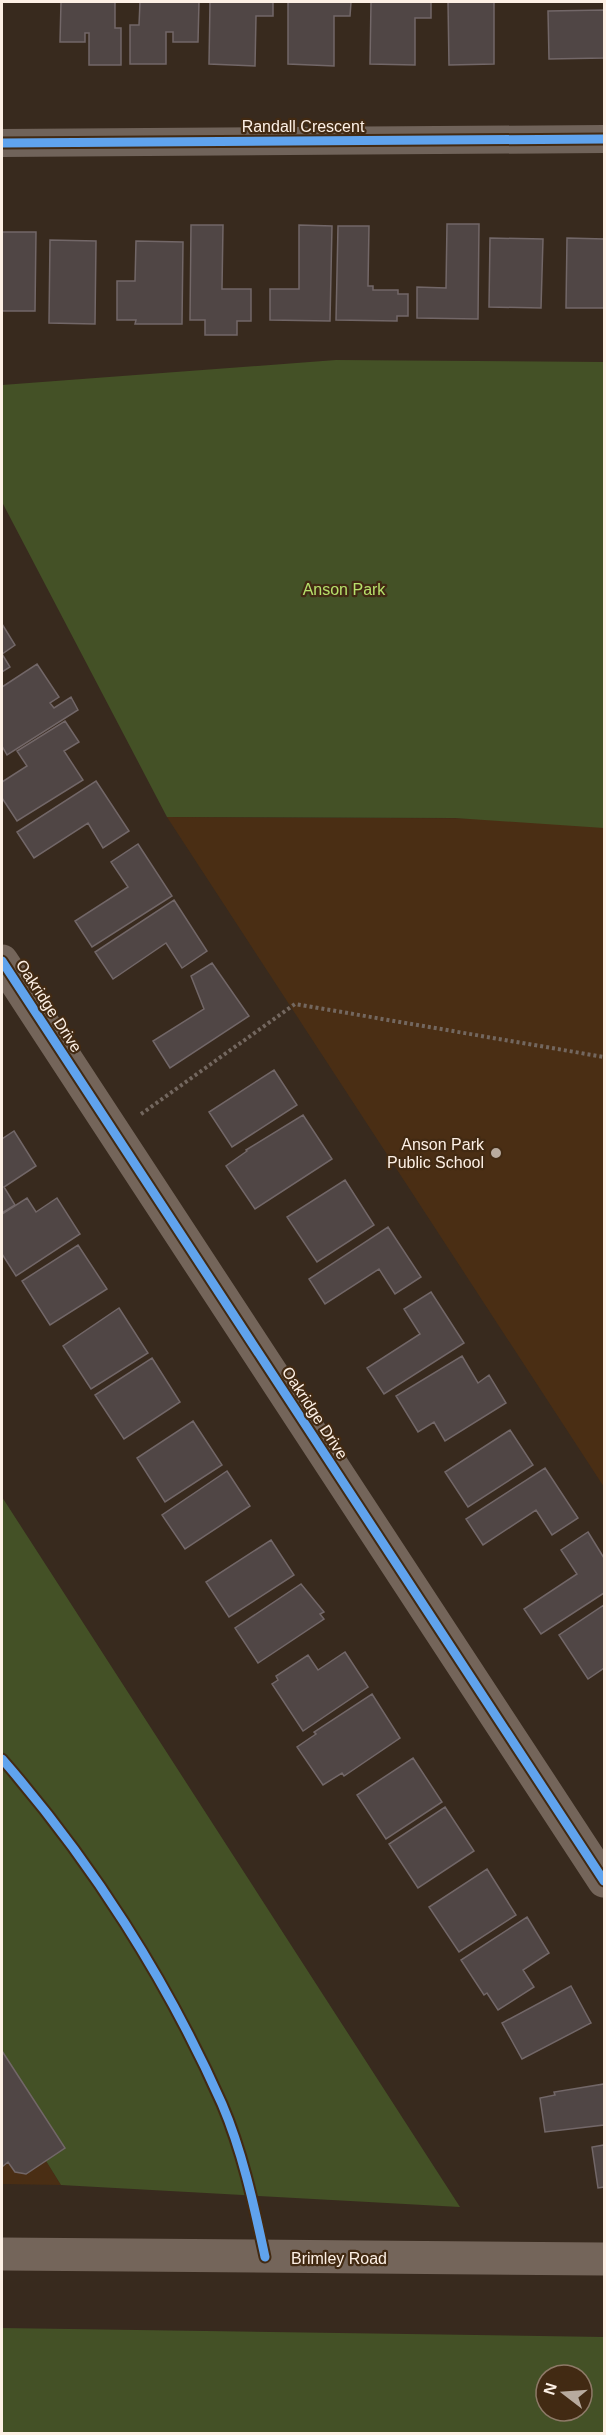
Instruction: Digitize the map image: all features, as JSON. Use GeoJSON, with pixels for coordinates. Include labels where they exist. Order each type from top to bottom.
{"type":"FeatureCollection","features":[{"type":"Feature","properties":{"kind":"street","name":"Randall Crescent"},"geometry":{"type":"LineString","coordinates":[[2,143],[604,139]]}},
{"type":"Feature","properties":{"kind":"street","name":"Oakridge Drive"},"geometry":{"type":"LineString","coordinates":[[2,961],[604,1881]]}},
{"type":"Feature","properties":{"kind":"street","name":"Brimley Road"},"geometry":{"type":"LineString","coordinates":[[2,2254],[604,2259]]}},
{"type":"Feature","properties":{"kind":"path"},"geometry":{"type":"LineString","coordinates":[[114,1134],[294,1004],[604,1057]]}},
{"type":"Feature","properties":{"kind":"shaded area","name":"Anson Park Public School"},"geometry":{"type":"Polygon","coordinates":[[[167,817],[604,819],[604,1487],[167,817]]]}},
{"type":"Feature","properties":{"kind":"shaded area"},"geometry":{"type":"Polygon","coordinates":[[[2,2090],[61,2185],[2,2184],[2,2090]]]}},
{"type":"Feature","properties":{"kind":"green space","name":"Anson Park"},"geometry":{"type":"Polygon","coordinates":[[[336,360],[604,362],[604,828],[455,818],[167,817],[2,502],[2,385],[336,360]]]}},
{"type":"Feature","properties":{"kind":"green space"},"geometry":{"type":"Polygon","coordinates":[[[2,1497],[460,2207],[61,2185],[2,2090],[2,1497]]]}},
{"type":"Feature","properties":{"kind":"green space"},"geometry":{"type":"Polygon","coordinates":[[[2,2328],[604,2337],[604,2433],[2,2433],[2,2328]]]}},
{"type":"Feature","properties":{"kind":"building"},"geometry":{"type":"Polygon","coordinates":[[[61,2],[115,2],[115,28],[121,28],[121,65],[89,65],[89,33],[85,33],[85,42],[60,42],[61,2]]]}},
{"type":"Feature","properties":{"kind":"building"},"geometry":{"type":"Polygon","coordinates":[[[140,2],[199,2],[198,42],[173,42],[173,32],[166,32],[166,64],[130,64],[130,25],[139,25],[140,2]]]}},
{"type":"Feature","properties":{"kind":"building"},"geometry":{"type":"Polygon","coordinates":[[[210,2],[273,2],[273,16],[256,16],[255,66],[209,64],[210,2]]]}},
{"type":"Feature","properties":{"kind":"building"},"geometry":{"type":"Polygon","coordinates":[[[288,2],[351,2],[350,16],[334,16],[334,66],[288,64],[288,2]]]}},
{"type":"Feature","properties":{"kind":"building"},"geometry":{"type":"Polygon","coordinates":[[[371,2],[431,2],[431,18],[415,18],[415,65],[370,64],[371,2]]]}},
{"type":"Feature","properties":{"kind":"building"},"geometry":{"type":"Polygon","coordinates":[[[448,2],[494,2],[494,64],[449,65],[448,2]]]}},
{"type":"Feature","properties":{"kind":"building"},"geometry":{"type":"Polygon","coordinates":[[[604,10],[604,58],[549,59],[548,11],[604,10]]]}},
{"type":"Feature","properties":{"kind":"building"},"geometry":{"type":"Polygon","coordinates":[[[447,224],[479,224],[478,319],[417,318],[417,287],[446,288],[447,224]]]}},
{"type":"Feature","properties":{"kind":"building"},"geometry":{"type":"Polygon","coordinates":[[[191,225],[223,225],[222,289],[251,289],[251,321],[237,321],[237,335],[205,335],[205,320],[190,320],[191,225]]]}},
{"type":"Feature","properties":{"kind":"building"},"geometry":{"type":"Polygon","coordinates":[[[299,225],[332,226],[330,321],[270,320],[270,289],[299,289],[299,225]]]}},
{"type":"Feature","properties":{"kind":"building"},"geometry":{"type":"Polygon","coordinates":[[[338,226],[369,226],[368,286],[373,286],[373,290],[398,290],[398,294],[408,294],[408,316],[397,316],[397,321],[336,320],[338,226]]]}},
{"type":"Feature","properties":{"kind":"building"},"geometry":{"type":"Polygon","coordinates":[[[2,232],[36,232],[35,311],[2,311],[2,232]]]}},
{"type":"Feature","properties":{"kind":"building"},"geometry":{"type":"Polygon","coordinates":[[[490,238],[543,239],[541,308],[489,307],[490,238]]]}},
{"type":"Feature","properties":{"kind":"building"},"geometry":{"type":"Polygon","coordinates":[[[567,238],[604,239],[604,308],[566,308],[567,238]]]}},
{"type":"Feature","properties":{"kind":"building"},"geometry":{"type":"Polygon","coordinates":[[[50,240],[96,241],[95,324],[49,323],[50,240]]]}},
{"type":"Feature","properties":{"kind":"building"},"geometry":{"type":"Polygon","coordinates":[[[136,241],[183,242],[182,324],[135,324],[136,320],[117,320],[117,281],[135,281],[136,241]]]}},
{"type":"Feature","properties":{"kind":"building"},"geometry":{"type":"Polygon","coordinates":[[[2,624],[15,645],[2,654],[2,624]]]}},
{"type":"Feature","properties":{"kind":"building"},"geometry":{"type":"Polygon","coordinates":[[[2,654],[10,667],[2,672],[2,654]]]}},
{"type":"Feature","properties":{"kind":"building"},"geometry":{"type":"Polygon","coordinates":[[[37,664],[59,697],[50,703],[54,708],[71,697],[78,710],[7,755],[2,746],[2,687],[37,664]]]}},
{"type":"Feature","properties":{"kind":"building"},"geometry":{"type":"Polygon","coordinates":[[[65,721],[79,742],[64,751],[83,780],[17,821],[2,798],[2,782],[27,766],[17,751],[65,721]]]}},
{"type":"Feature","properties":{"kind":"building"},"geometry":{"type":"Polygon","coordinates":[[[96,781],[129,831],[103,848],[88,823],[34,858],[17,832],[96,781]]]}},
{"type":"Feature","properties":{"kind":"building"},"geometry":{"type":"Polygon","coordinates":[[[138,844],[172,896],[92,947],[75,921],[128,887],[111,862],[138,844]]]}},
{"type":"Feature","properties":{"kind":"building"},"geometry":{"type":"Polygon","coordinates":[[[174,900],[207,951],[182,968],[166,943],[113,979],[95,952],[174,900]]]}},
{"type":"Feature","properties":{"kind":"building"},"geometry":{"type":"Polygon","coordinates":[[[212,963],[249,1016],[170,1068],[153,1041],[204,1009],[191,976],[212,963]]]}},
{"type":"Feature","properties":{"kind":"building"},"geometry":{"type":"Polygon","coordinates":[[[274,1070],[297,1105],[232,1147],[209,1112],[274,1070]]]}},
{"type":"Feature","properties":{"kind":"building"},"geometry":{"type":"Polygon","coordinates":[[[303,1115],[332,1159],[255,1209],[226,1166],[246,1150],[303,1115]]]}},
{"type":"Feature","properties":{"kind":"building"},"geometry":{"type":"Polygon","coordinates":[[[14,1131],[36,1166],[4,1187],[15,1205],[2,1213],[2,1139],[14,1131]]]}},
{"type":"Feature","properties":{"kind":"building"},"geometry":{"type":"Polygon","coordinates":[[[345,1180],[374,1225],[317,1262],[287,1217],[345,1180]]]}},
{"type":"Feature","properties":{"kind":"building"},"geometry":{"type":"Polygon","coordinates":[[[27,1198],[36,1212],[57,1198],[80,1234],[16,1276],[2,1254],[2,1214],[27,1198]]]}},
{"type":"Feature","properties":{"kind":"building"},"geometry":{"type":"Polygon","coordinates":[[[388,1227],[421,1277],[395,1294],[379,1269],[325,1304],[309,1279],[388,1227]]]}},
{"type":"Feature","properties":{"kind":"building"},"geometry":{"type":"Polygon","coordinates":[[[78,1245],[107,1289],[50,1325],[22,1281],[78,1245]]]}},
{"type":"Feature","properties":{"kind":"building"},"geometry":{"type":"Polygon","coordinates":[[[431,1292],[464,1343],[384,1394],[367,1368],[420,1334],[404,1309],[431,1292]]]}},
{"type":"Feature","properties":{"kind":"building"},"geometry":{"type":"Polygon","coordinates":[[[119,1308],[148,1353],[91,1389],[63,1346],[119,1308]]]}},
{"type":"Feature","properties":{"kind":"building"},"geometry":{"type":"Polygon","coordinates":[[[462,1356],[478,1383],[489,1375],[506,1403],[445,1441],[434,1422],[418,1432],[396,1396],[462,1356]]]}},
{"type":"Feature","properties":{"kind":"building"},"geometry":{"type":"Polygon","coordinates":[[[152,1358],[180,1402],[124,1439],[95,1395],[152,1358]]]}},
{"type":"Feature","properties":{"kind":"building"},"geometry":{"type":"Polygon","coordinates":[[[193,1421],[222,1465],[165,1502],[137,1458],[193,1421]]]}},
{"type":"Feature","properties":{"kind":"building"},"geometry":{"type":"Polygon","coordinates":[[[510,1430],[533,1465],[468,1507],[445,1472],[510,1430]]]}},
{"type":"Feature","properties":{"kind":"building"},"geometry":{"type":"Polygon","coordinates":[[[545,1468],[578,1518],[552,1535],[536,1510],[483,1545],[466,1519],[545,1468]]]}},
{"type":"Feature","properties":{"kind":"building"},"geometry":{"type":"Polygon","coordinates":[[[227,1471],[250,1506],[185,1549],[162,1515],[227,1471]]]}},
{"type":"Feature","properties":{"kind":"building"},"geometry":{"type":"Polygon","coordinates":[[[588,1532],[604,1558],[604,1593],[541,1634],[524,1609],[577,1574],[561,1550],[588,1532]]]}},
{"type":"Feature","properties":{"kind":"building"},"geometry":{"type":"Polygon","coordinates":[[[271,1540],[294,1575],[229,1617],[206,1582],[271,1540]]]}},
{"type":"Feature","properties":{"kind":"building"},"geometry":{"type":"Polygon","coordinates":[[[301,1584],[324,1612],[320,1614],[324,1619],[258,1663],[235,1628],[301,1584]]]}},
{"type":"Feature","properties":{"kind":"building"},"geometry":{"type":"Polygon","coordinates":[[[604,1605],[604,1668],[588,1679],[559,1635],[604,1605]]]}},
{"type":"Feature","properties":{"kind":"building"},"geometry":{"type":"Polygon","coordinates":[[[345,1652],[368,1687],[303,1731],[272,1684],[278,1680],[276,1676],[308,1655],[318,1670],[345,1652]]]}},
{"type":"Feature","properties":{"kind":"building"},"geometry":{"type":"Polygon","coordinates":[[[372,1694],[400,1738],[344,1776],[342,1773],[323,1785],[297,1747],[316,1734],[314,1732],[372,1694]]]}},
{"type":"Feature","properties":{"kind":"building"},"geometry":{"type":"Polygon","coordinates":[[[413,1758],[442,1802],[386,1839],[357,1795],[413,1758]]]}},
{"type":"Feature","properties":{"kind":"building"},"geometry":{"type":"Polygon","coordinates":[[[445,1807],[474,1851],[418,1888],[389,1844],[445,1807]]]}},
{"type":"Feature","properties":{"kind":"building"},"geometry":{"type":"Polygon","coordinates":[[[487,1869],[516,1915],[459,1952],[429,1907],[487,1869]]]}},
{"type":"Feature","properties":{"kind":"building"},"geometry":{"type":"Polygon","coordinates":[[[527,1917],[549,1953],[523,1970],[534,1987],[498,2010],[487,1993],[484,1995],[461,1960],[527,1917]]]}},
{"type":"Feature","properties":{"kind":"building"},"geometry":{"type":"Polygon","coordinates":[[[571,1986],[591,2023],[522,2059],[502,2023],[571,1986]]]}},
{"type":"Feature","properties":{"kind":"building"},"geometry":{"type":"Polygon","coordinates":[[[2,2051],[65,2148],[26,2174],[15,2172],[8,2162],[2,2167],[2,2051]]]}},
{"type":"Feature","properties":{"kind":"building"},"geometry":{"type":"Polygon","coordinates":[[[604,2084],[604,2125],[545,2132],[540,2098],[555,2095],[554,2092],[604,2084]]]}},
{"type":"Feature","properties":{"kind":"building"},"geometry":{"type":"Polygon","coordinates":[[[604,2145],[604,2187],[598,2188],[592,2147],[604,2145]]]}},
{"type":"Feature","properties":{"kind":"cycle path"},"geometry":{"type":"LineString","coordinates":[[2,143],[604,139]]}},
{"type":"Feature","properties":{"kind":"cycle path"},"geometry":{"type":"LineString","coordinates":[[2,961],[604,1881]]}},
{"type":"Feature","properties":{"kind":"cycle path"},"geometry":{"type":"LineString","coordinates":[[2,1759],[35,1798],[96,1880],[125,1923],[177,2012],[222,2104],[236,2141],[265,2257]]}},
{"type":"Feature","properties":{"kind":"place","name":"Anson Park Public School"},"geometry":{"type":"Point","coordinates":[496,1153]}}]}
